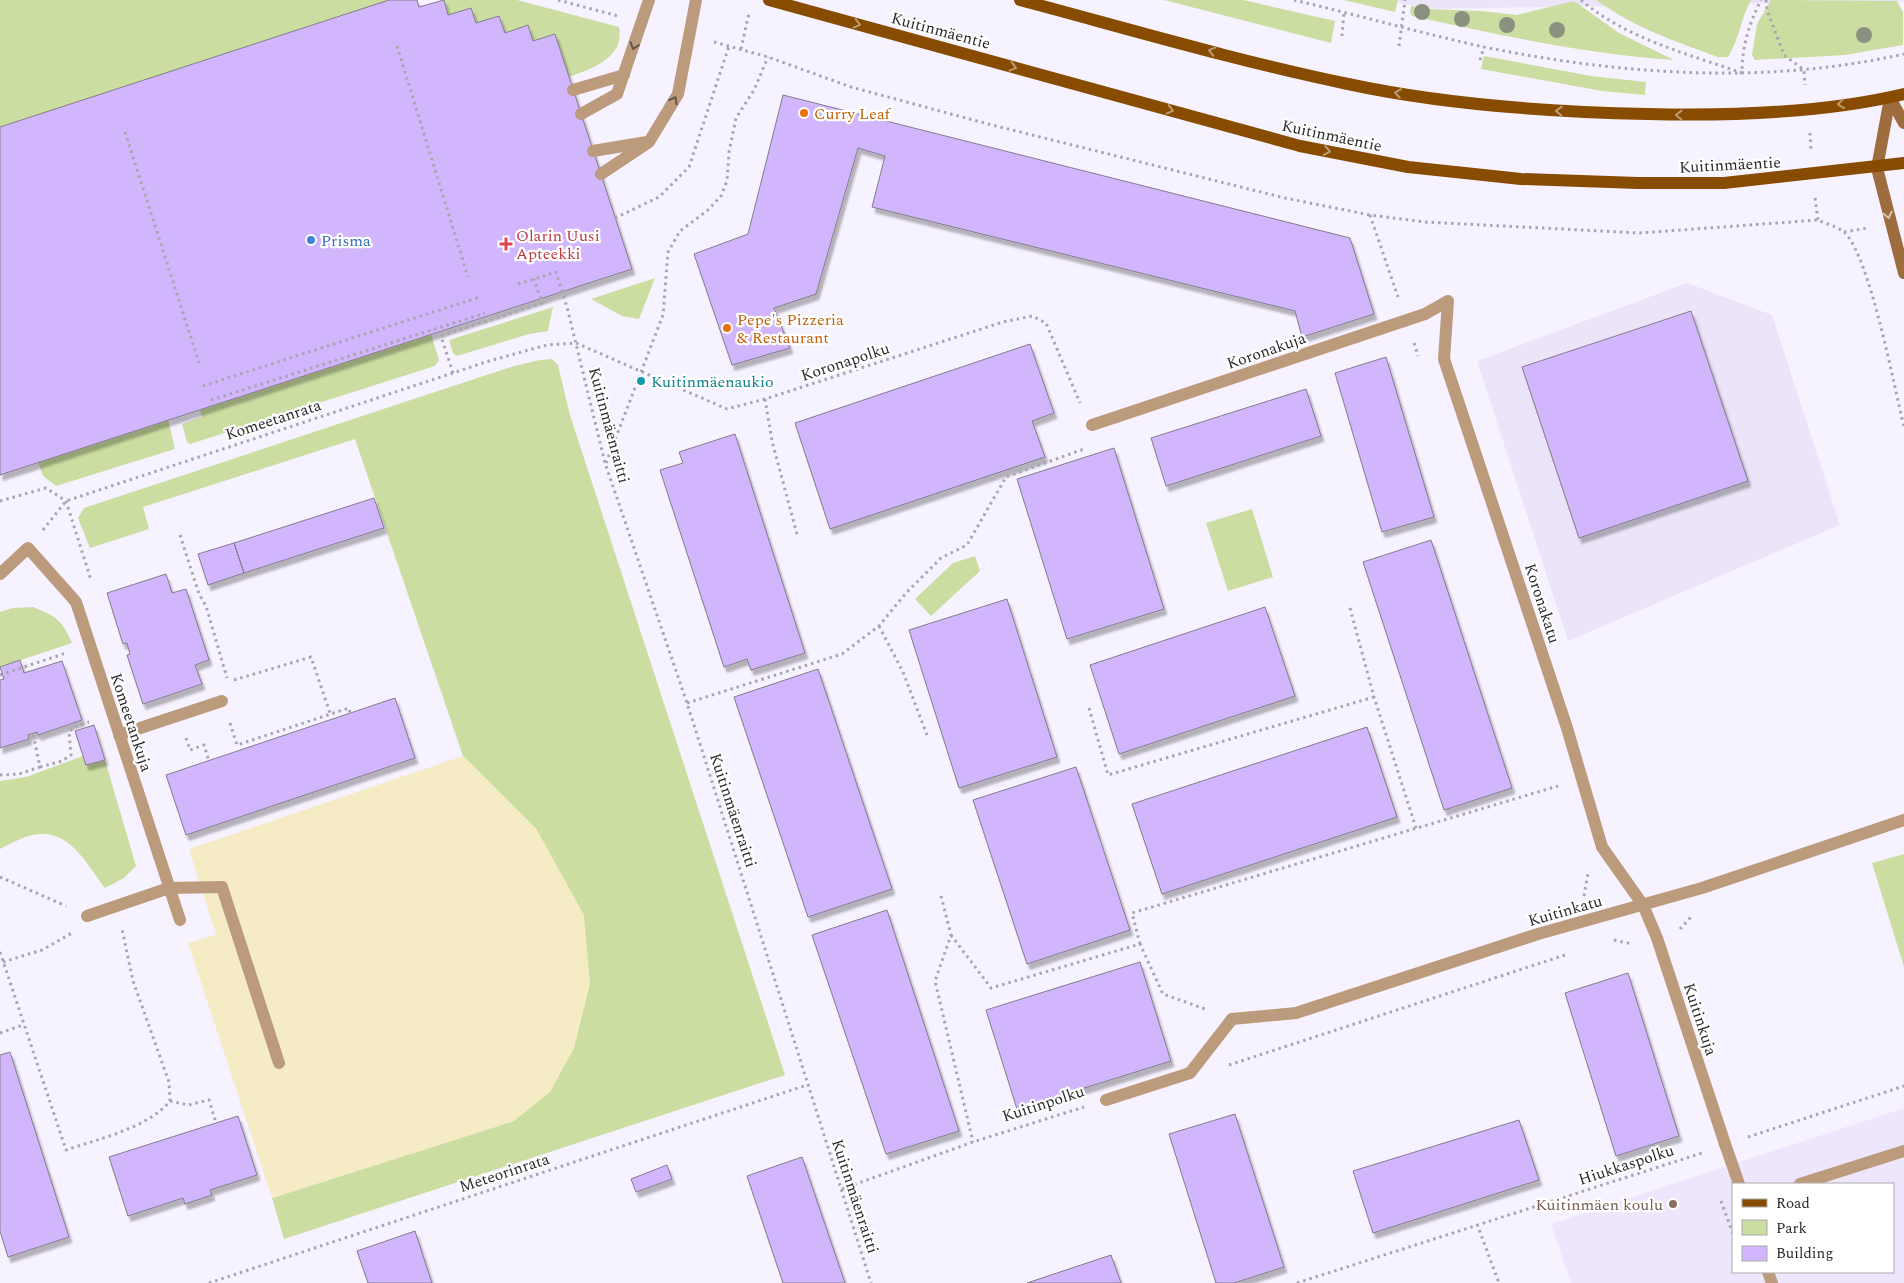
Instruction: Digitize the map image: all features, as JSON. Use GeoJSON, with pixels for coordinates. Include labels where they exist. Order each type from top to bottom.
{"type":"FeatureCollection","features":[{"type":"Feature","properties":{"kind":"main road","name":"Kuitinmäentie"},"geometry":{"type":"LineString","coordinates":[[768,0],[1300,146],[1408,167],[1521,179],[1638,184],[1724,183],[1877,168],[1904,163]]}},
{"type":"Feature","properties":{"kind":"main road"},"geometry":{"type":"LineString","coordinates":[[1020,0],[1259,64],[1350,85],[1430,98],[1521,108],[1710,116],[1808,108],[1890,98],[1904,94]]}},
{"type":"Feature","properties":{"kind":"main road"},"geometry":{"type":"LineString","coordinates":[[1890,98],[1904,123]]}},
{"type":"Feature","properties":{"kind":"main road"},"geometry":{"type":"LineString","coordinates":[[1890,98],[1877,168],[1904,273]]}},
{"type":"Feature","properties":{"kind":"street"},"geometry":{"type":"LineString","coordinates":[[581,114],[618,94],[649,0]]}},
{"type":"Feature","properties":{"kind":"street"},"geometry":{"type":"LineString","coordinates":[[601,174],[616,166],[649,142],[678,94],[696,0]]}},
{"type":"Feature","properties":{"kind":"street"},"geometry":{"type":"LineString","coordinates":[[573,90],[624,75]]}},
{"type":"Feature","properties":{"kind":"street"},"geometry":{"type":"LineString","coordinates":[[593,151],[649,142]]}},
{"type":"Feature","properties":{"kind":"street","name":"Koronakuja"},"geometry":{"type":"LineString","coordinates":[[1092,425],[1425,314],[1448,300]]}},
{"type":"Feature","properties":{"kind":"street","name":"Koronakatu"},"geometry":{"type":"LineString","coordinates":[[1448,300],[1444,359],[1567,728],[1580,779],[1602,848],[1644,905]]}},
{"type":"Feature","properties":{"kind":"street"},"geometry":{"type":"LineString","coordinates":[[0,574],[28,548]]}},
{"type":"Feature","properties":{"kind":"street","name":"Komeetankuja"},"geometry":{"type":"LineString","coordinates":[[28,548],[76,602],[180,920]]}},
{"type":"Feature","properties":{"kind":"street"},"geometry":{"type":"LineString","coordinates":[[119,735],[222,701]]}},
{"type":"Feature","properties":{"kind":"street","name":"Kuitinkatu"},"geometry":{"type":"LineString","coordinates":[[1232,1019],[1296,1013],[1538,934],[1702,888],[1904,820]]}},
{"type":"Feature","properties":{"kind":"street"},"geometry":{"type":"LineString","coordinates":[[87,916],[169,888],[222,887],[279,1063]]}},
{"type":"Feature","properties":{"kind":"street","name":"Kuitinkuja"},"geometry":{"type":"LineString","coordinates":[[1644,905],[1657,938],[1739,1183]]}},
{"type":"Feature","properties":{"kind":"street"},"geometry":{"type":"LineString","coordinates":[[1190,1073],[1232,1019]]}},
{"type":"Feature","properties":{"kind":"street","name":"Kuitinpolku"},"geometry":{"type":"LineString","coordinates":[[1106,1100],[1190,1073]]}},
{"type":"Feature","properties":{"kind":"street"},"geometry":{"type":"LineString","coordinates":[[1803,1183],[1904,1151]]}},
{"type":"Feature","properties":{"kind":"path"},"geometry":{"type":"LineString","coordinates":[[1294,0],[1484,46],[1656,72],[1742,73],[1804,70],[1904,54]]}},
{"type":"Feature","properties":{"kind":"path"},"geometry":{"type":"LineString","coordinates":[[1399,46],[1405,0]]}},
{"type":"Feature","properties":{"kind":"path"},"geometry":{"type":"LineString","coordinates":[[1581,0],[1624,28],[1742,73]]}},
{"type":"Feature","properties":{"kind":"path"},"geometry":{"type":"LineString","coordinates":[[1742,73],[1742,50],[1752,17],[1761,0]]}},
{"type":"Feature","properties":{"kind":"path"},"geometry":{"type":"LineString","coordinates":[[1766,0],[1767,10],[1784,55],[1804,70],[1818,220]]}},
{"type":"Feature","properties":{"kind":"path"},"geometry":{"type":"LineString","coordinates":[[750,8],[741,49],[851,87],[988,124],[1267,194],[1370,215],[1425,222],[1640,233],[1818,220],[1844,232],[1857,251],[1868,281],[1904,427]]}},
{"type":"Feature","properties":{"kind":"path"},"geometry":{"type":"LineString","coordinates":[[1342,36],[1344,12]]}},
{"type":"Feature","properties":{"kind":"path"},"geometry":{"type":"LineString","coordinates":[[396,46],[468,277]]}},
{"type":"Feature","properties":{"kind":"path"},"geometry":{"type":"LineString","coordinates":[[615,218],[659,197],[689,167],[729,46]]}},
{"type":"Feature","properties":{"kind":"path"},"geometry":{"type":"LineString","coordinates":[[1480,60],[1484,46]]}},
{"type":"Feature","properties":{"kind":"path"},"geometry":{"type":"LineString","coordinates":[[605,463],[663,315],[668,252],[680,231],[708,210],[721,196],[727,181],[729,152],[736,118],[754,90],[768,57]]}},
{"type":"Feature","properties":{"kind":"path"},"geometry":{"type":"LineString","coordinates":[[124,132],[199,364]]}},
{"type":"Feature","properties":{"kind":"path","name":"Kuitinmäenraitti"},"geometry":{"type":"LineString","coordinates":[[534,279],[556,272],[576,343],[605,463],[687,703],[871,1283]]}},
{"type":"Feature","properties":{"kind":"path"},"geometry":{"type":"LineString","coordinates":[[452,373],[441,336],[542,303],[534,279],[518,284]]}},
{"type":"Feature","properties":{"kind":"path"},"geometry":{"type":"LineString","coordinates":[[212,382],[474,297]]}},
{"type":"Feature","properties":{"kind":"path"},"geometry":{"type":"LineString","coordinates":[[203,386],[480,297]]}},
{"type":"Feature","properties":{"kind":"path"},"geometry":{"type":"LineString","coordinates":[[211,400],[484,312],[217,397]]}},
{"type":"Feature","properties":{"kind":"path","name":"Koronapolku"},"geometry":{"type":"LineString","coordinates":[[547,345],[576,343],[727,409],[765,399],[1003,322],[1032,316],[1046,323],[1072,389],[1092,425]]}},
{"type":"Feature","properties":{"kind":"path","name":"Komeetanrata"},"geometry":{"type":"LineString","coordinates":[[66,501],[452,373],[547,345]]}},
{"type":"Feature","properties":{"kind":"path"},"geometry":{"type":"LineString","coordinates":[[765,399],[772,441],[798,538]]}},
{"type":"Feature","properties":{"kind":"path"},"geometry":{"type":"LineString","coordinates":[[687,703],[842,654],[879,626],[906,593],[941,558],[967,545],[1006,477],[1069,455]]}},
{"type":"Feature","properties":{"kind":"path"},"geometry":{"type":"LineString","coordinates":[[0,501],[46,488],[66,501],[28,548]]}},
{"type":"Feature","properties":{"kind":"path"},"geometry":{"type":"LineString","coordinates":[[180,534],[199,594],[206,606],[228,682],[311,657],[330,713]]}},
{"type":"Feature","properties":{"kind":"path"},"geometry":{"type":"LineString","coordinates":[[1350,608],[1374,697],[1416,828]]}},
{"type":"Feature","properties":{"kind":"path"},"geometry":{"type":"LineString","coordinates":[[879,626],[903,672],[926,736]]}},
{"type":"Feature","properties":{"kind":"path"},"geometry":{"type":"LineString","coordinates":[[0,675],[61,654]]}},
{"type":"Feature","properties":{"kind":"path"},"geometry":{"type":"LineString","coordinates":[[1089,708],[1108,775],[1374,697]]}},
{"type":"Feature","properties":{"kind":"path"},"geometry":{"type":"LineString","coordinates":[[222,701],[237,745],[330,713],[349,708],[350,713]]}},
{"type":"Feature","properties":{"kind":"path"},"geometry":{"type":"LineString","coordinates":[[0,775],[19,774],[71,756],[69,732],[74,727],[84,724]]}},
{"type":"Feature","properties":{"kind":"path"},"geometry":{"type":"LineString","coordinates":[[287,728],[289,734]]}},
{"type":"Feature","properties":{"kind":"path"},"geometry":{"type":"LineString","coordinates":[[33,733],[40,767]]}},
{"type":"Feature","properties":{"kind":"path"},"geometry":{"type":"LineString","coordinates":[[190,750],[204,745],[210,761]]}},
{"type":"Feature","properties":{"kind":"path"},"geometry":{"type":"LineString","coordinates":[[1232,1019],[1163,994],[1140,944],[1132,913],[1580,779]]}},
{"type":"Feature","properties":{"kind":"path"},"geometry":{"type":"LineString","coordinates":[[0,877],[35,891],[87,916],[77,930],[42,950],[3,962]]}},
{"type":"Feature","properties":{"kind":"path"},"geometry":{"type":"LineString","coordinates":[[941,896],[950,935],[992,988],[1140,944]]}},
{"type":"Feature","properties":{"kind":"path"},"geometry":{"type":"LineString","coordinates":[[0,952],[66,1150],[121,1131],[160,1113],[170,1101],[169,1082],[133,981],[117,906]]}},
{"type":"Feature","properties":{"kind":"path"},"geometry":{"type":"LineString","coordinates":[[1610,940],[1631,944],[1657,938],[1677,932],[1692,916]]}},
{"type":"Feature","properties":{"kind":"path"},"geometry":{"type":"LineString","coordinates":[[950,935],[935,981],[973,1142]]}},
{"type":"Feature","properties":{"kind":"path"},"geometry":{"type":"LineString","coordinates":[[1190,1073],[1216,1070],[1574,952]]}},
{"type":"Feature","properties":{"kind":"path"},"geometry":{"type":"LineString","coordinates":[[0,1033],[23,1025]]}},
{"type":"Feature","properties":{"kind":"path","name":"Meteorinrata"},"geometry":{"type":"LineString","coordinates":[[209,1283],[807,1085]]}},
{"type":"Feature","properties":{"kind":"path","name":"Hiukkaspolku"},"geometry":{"type":"LineString","coordinates":[[1297,1283],[1904,1086]]}},
{"type":"Feature","properties":{"kind":"path"},"geometry":{"type":"LineString","coordinates":[[170,1101],[188,1105],[209,1100],[216,1123]]}},
{"type":"Feature","properties":{"kind":"path","name":"Kuitinpolku"},"geometry":{"type":"LineString","coordinates":[[842,1189],[973,1142],[1106,1100]]}},
{"type":"Feature","properties":{"kind":"path"},"geometry":{"type":"LineString","coordinates":[[1477,1224],[1498,1283]]}},
{"type":"Feature","properties":{"kind":"shaded area"},"geometry":{"type":"Polygon","coordinates":[[[1386,0],[1904,0],[1904,1],[1428,9],[1386,0]]]}},
{"type":"Feature","properties":{"kind":"shaded area"},"geometry":{"type":"Polygon","coordinates":[[[1687,283],[1772,315],[1840,525],[1568,641],[1477,361],[1687,283]]]}},
{"type":"Feature","properties":{"kind":"shaded area","name":"Kuitinmäen koulu"},"geometry":{"type":"Polygon","coordinates":[[[1904,1108],[1904,1283],[1571,1283],[1551,1224],[1904,1108]]]}},
{"type":"Feature","properties":{"kind":"green space"},"geometry":{"type":"Polygon","coordinates":[[[0,0],[389,0],[0,127],[0,0]]]}},
{"type":"Feature","properties":{"kind":"green space"},"geometry":{"type":"Polygon","coordinates":[[[444,0],[517,0],[619,27],[617,47],[612,54],[596,66],[569,77],[555,34],[533,41],[528,25],[505,33],[499,16],[476,23],[471,8],[448,15],[444,0]]]}},
{"type":"Feature","properties":{"kind":"green space"},"geometry":{"type":"Polygon","coordinates":[[[1164,0],[1243,0],[1335,21],[1331,43],[1164,0]]]}},
{"type":"Feature","properties":{"kind":"green space"},"geometry":{"type":"Polygon","coordinates":[[[1344,0],[1398,0],[1395,12],[1344,0]]]}},
{"type":"Feature","properties":{"kind":"green space"},"geometry":{"type":"Polygon","coordinates":[[[1596,0],[1751,0],[1728,57],[1718,57],[1640,26],[1596,0]]]}},
{"type":"Feature","properties":{"kind":"green space"},"geometry":{"type":"Polygon","coordinates":[[[1771,0],[1897,1],[1903,12],[1903,45],[1845,55],[1755,60],[1752,55],[1757,24],[1771,0]]]}},
{"type":"Feature","properties":{"kind":"green space"},"geometry":{"type":"Polygon","coordinates":[[[1574,1],[1619,33],[1674,60],[1542,43],[1412,16],[1410,12],[1411,6],[1428,9],[1481,11],[1517,15],[1574,1]]]}},
{"type":"Feature","properties":{"kind":"green space"},"geometry":{"type":"Polygon","coordinates":[[[1484,56],[1591,76],[1646,82],[1645,95],[1602,91],[1481,69],[1484,56]]]}},
{"type":"Feature","properties":{"kind":"green space"},"geometry":{"type":"Polygon","coordinates":[[[655,278],[639,319],[622,316],[591,299],[655,278]]]}},
{"type":"Feature","properties":{"kind":"green space"},"geometry":{"type":"Polygon","coordinates":[[[553,307],[548,331],[529,334],[457,356],[453,353],[449,340],[553,307]]]}},
{"type":"Feature","properties":{"kind":"green space"},"geometry":{"type":"Polygon","coordinates":[[[431,334],[439,360],[435,366],[190,444],[187,442],[182,424],[202,417],[199,409],[431,334]]]}},
{"type":"Feature","properties":{"kind":"green space"},"geometry":{"type":"Polygon","coordinates":[[[552,359],[558,365],[570,415],[785,1075],[284,1239],[272,1198],[514,1121],[537,830],[463,756],[355,439],[143,507],[149,529],[90,548],[78,518],[84,508],[514,366],[552,359]]]}},
{"type":"Feature","properties":{"kind":"green space"},"geometry":{"type":"Polygon","coordinates":[[[168,419],[175,449],[56,486],[43,476],[38,462],[168,419]]]}},
{"type":"Feature","properties":{"kind":"green space"},"geometry":{"type":"Polygon","coordinates":[[[1252,509],[1273,577],[1228,591],[1206,523],[1252,509]]]}},
{"type":"Feature","properties":{"kind":"green space"},"geometry":{"type":"Polygon","coordinates":[[[975,556],[980,571],[931,616],[915,599],[953,563],[975,556]]]}},
{"type":"Feature","properties":{"kind":"green space"},"geometry":{"type":"Polygon","coordinates":[[[33,607],[53,616],[65,629],[72,643],[0,667],[0,612],[13,608],[33,607]]]}},
{"type":"Feature","properties":{"kind":"green space"},"geometry":{"type":"Polygon","coordinates":[[[83,756],[86,765],[105,760],[136,866],[124,878],[105,888],[76,850],[67,842],[57,837],[46,834],[33,835],[0,849],[0,781],[26,777],[83,756]]]}},
{"type":"Feature","properties":{"kind":"green space"},"geometry":{"type":"Polygon","coordinates":[[[1904,854],[1904,967],[1872,863],[1904,854]]]}},
{"type":"Feature","properties":{"kind":"sand"},"geometry":{"type":"Polygon","coordinates":[[[463,756],[537,830],[584,915],[590,984],[574,1048],[550,1092],[514,1121],[272,1198],[188,943],[216,935],[189,849],[463,756]]]}},
{"type":"Feature","properties":{"kind":"building","name":"Prisma"},"geometry":{"type":"Polygon","coordinates":[[[389,0],[417,0],[419,7],[444,0],[448,15],[471,8],[476,23],[499,16],[505,33],[528,25],[533,41],[555,34],[632,269],[0,475],[0,127],[389,0]]]}},
{"type":"Feature","properties":{"kind":"building"},"geometry":{"type":"Polygon","coordinates":[[[783,95],[1350,238],[1374,314],[1302,337],[1295,311],[872,207],[885,156],[858,148],[816,294],[774,308],[790,348],[732,365],[694,254],[748,234],[783,95]]]}},
{"type":"Feature","properties":{"kind":"building"},"geometry":{"type":"Polygon","coordinates":[[[1691,311],[1748,481],[1579,538],[1522,367],[1691,311]]]}},
{"type":"Feature","properties":{"kind":"building"},"geometry":{"type":"Polygon","coordinates":[[[1030,344],[1054,413],[1032,421],[1045,457],[830,529],[795,423],[1030,344]]]}},
{"type":"Feature","properties":{"kind":"building"},"geometry":{"type":"Polygon","coordinates":[[[1386,357],[1434,517],[1382,532],[1335,373],[1386,357]]]}},
{"type":"Feature","properties":{"kind":"building"},"geometry":{"type":"Polygon","coordinates":[[[1306,389],[1321,436],[1166,486],[1151,438],[1306,389]]]}},
{"type":"Feature","properties":{"kind":"building"},"geometry":{"type":"Polygon","coordinates":[[[735,434],[805,653],[751,670],[747,659],[724,667],[660,470],[683,463],[679,452],[735,434]]]}},
{"type":"Feature","properties":{"kind":"building"},"geometry":{"type":"Polygon","coordinates":[[[1114,448],[1164,609],[1067,639],[1017,479],[1114,448]]]}},
{"type":"Feature","properties":{"kind":"building"},"geometry":{"type":"Polygon","coordinates":[[[374,498],[384,528],[244,573],[234,543],[374,498]]]}},
{"type":"Feature","properties":{"kind":"building"},"geometry":{"type":"Polygon","coordinates":[[[1431,540],[1512,788],[1444,810],[1363,562],[1431,540]]]}},
{"type":"Feature","properties":{"kind":"building"},"geometry":{"type":"Polygon","coordinates":[[[234,543],[244,573],[208,585],[198,554],[234,543]]]}},
{"type":"Feature","properties":{"kind":"building"},"geometry":{"type":"Polygon","coordinates":[[[166,574],[172,593],[186,589],[209,660],[195,665],[202,684],[143,704],[127,655],[130,654],[127,643],[123,644],[107,593],[166,574]]]}},
{"type":"Feature","properties":{"kind":"building"},"geometry":{"type":"Polygon","coordinates":[[[1007,599],[1057,757],[959,788],[909,630],[1007,599]]]}},
{"type":"Feature","properties":{"kind":"building"},"geometry":{"type":"Polygon","coordinates":[[[1265,607],[1295,696],[1119,754],[1090,665],[1265,607]]]}},
{"type":"Feature","properties":{"kind":"building"},"geometry":{"type":"Polygon","coordinates":[[[20,660],[24,673],[62,661],[82,720],[38,735],[37,732],[28,735],[29,739],[0,748],[0,680],[4,679],[0,667],[20,660]]]}},
{"type":"Feature","properties":{"kind":"building"},"geometry":{"type":"Polygon","coordinates":[[[818,669],[892,889],[808,917],[734,697],[818,669]]]}},
{"type":"Feature","properties":{"kind":"building"},"geometry":{"type":"Polygon","coordinates":[[[395,698],[415,758],[186,835],[166,775],[395,698]]]}},
{"type":"Feature","properties":{"kind":"building"},"geometry":{"type":"Polygon","coordinates":[[[94,725],[105,760],[86,765],[75,731],[94,725]]]}},
{"type":"Feature","properties":{"kind":"building"},"geometry":{"type":"Polygon","coordinates":[[[1367,727],[1397,817],[1162,894],[1132,804],[1367,727]]]}},
{"type":"Feature","properties":{"kind":"building"},"geometry":{"type":"Polygon","coordinates":[[[1076,767],[1130,930],[1027,964],[973,800],[1076,767]]]}},
{"type":"Feature","properties":{"kind":"building"},"geometry":{"type":"Polygon","coordinates":[[[887,910],[959,1131],[886,1154],[812,935],[887,910]]]}},
{"type":"Feature","properties":{"kind":"building"},"geometry":{"type":"Polygon","coordinates":[[[1140,962],[1171,1061],[1017,1109],[986,1010],[1140,962]]]}},
{"type":"Feature","properties":{"kind":"building"},"geometry":{"type":"Polygon","coordinates":[[[1628,973],[1679,1136],[1616,1156],[1565,993],[1628,973]]]}},
{"type":"Feature","properties":{"kind":"building"},"geometry":{"type":"Polygon","coordinates":[[[10,1052],[69,1237],[8,1257],[0,1231],[0,1055],[10,1052]]]}},
{"type":"Feature","properties":{"kind":"building"},"geometry":{"type":"Polygon","coordinates":[[[1235,1114],[1284,1267],[1234,1283],[1216,1283],[1169,1134],[1235,1114]]]}},
{"type":"Feature","properties":{"kind":"building"},"geometry":{"type":"Polygon","coordinates":[[[238,1116],[257,1175],[210,1190],[212,1195],[185,1204],[183,1198],[128,1216],[109,1157],[238,1116]]]}},
{"type":"Feature","properties":{"kind":"building"},"geometry":{"type":"Polygon","coordinates":[[[1519,1120],[1539,1180],[1373,1233],[1353,1171],[1519,1120]]]}},
{"type":"Feature","properties":{"kind":"building"},"geometry":{"type":"Polygon","coordinates":[[[802,1157],[845,1283],[783,1283],[747,1176],[802,1157]]]}},
{"type":"Feature","properties":{"kind":"building"},"geometry":{"type":"Polygon","coordinates":[[[667,1165],[672,1179],[636,1192],[631,1179],[667,1165]]]}},
{"type":"Feature","properties":{"kind":"building"},"geometry":{"type":"Polygon","coordinates":[[[415,1231],[432,1283],[368,1283],[357,1251],[415,1231]]]}},
{"type":"Feature","properties":{"kind":"building"},"geometry":{"type":"Polygon","coordinates":[[[1111,1255],[1121,1283],[1027,1283],[1111,1255]]]}},
{"type":"Feature","properties":{"kind":"place","name":"Curry Leaf"},"geometry":{"type":"Point","coordinates":[804,113]}},
{"type":"Feature","properties":{"kind":"place","name":"Prisma"},"geometry":{"type":"Point","coordinates":[311,240]}},
{"type":"Feature","properties":{"kind":"place","name":"Olarin Uusi Apteekki"},"geometry":{"type":"Point","coordinates":[506,244]}},
{"type":"Feature","properties":{"kind":"place","name":"Pepe's Pizzeria & Restaurant"},"geometry":{"type":"Point","coordinates":[727,328]}},
{"type":"Feature","properties":{"kind":"place","name":"Kuitinmäenaukio"},"geometry":{"type":"Point","coordinates":[641,381]}},
{"type":"Feature","properties":{"kind":"place","name":"Kuitinmäen koulu"},"geometry":{"type":"Point","coordinates":[1673,1204]}}]}
